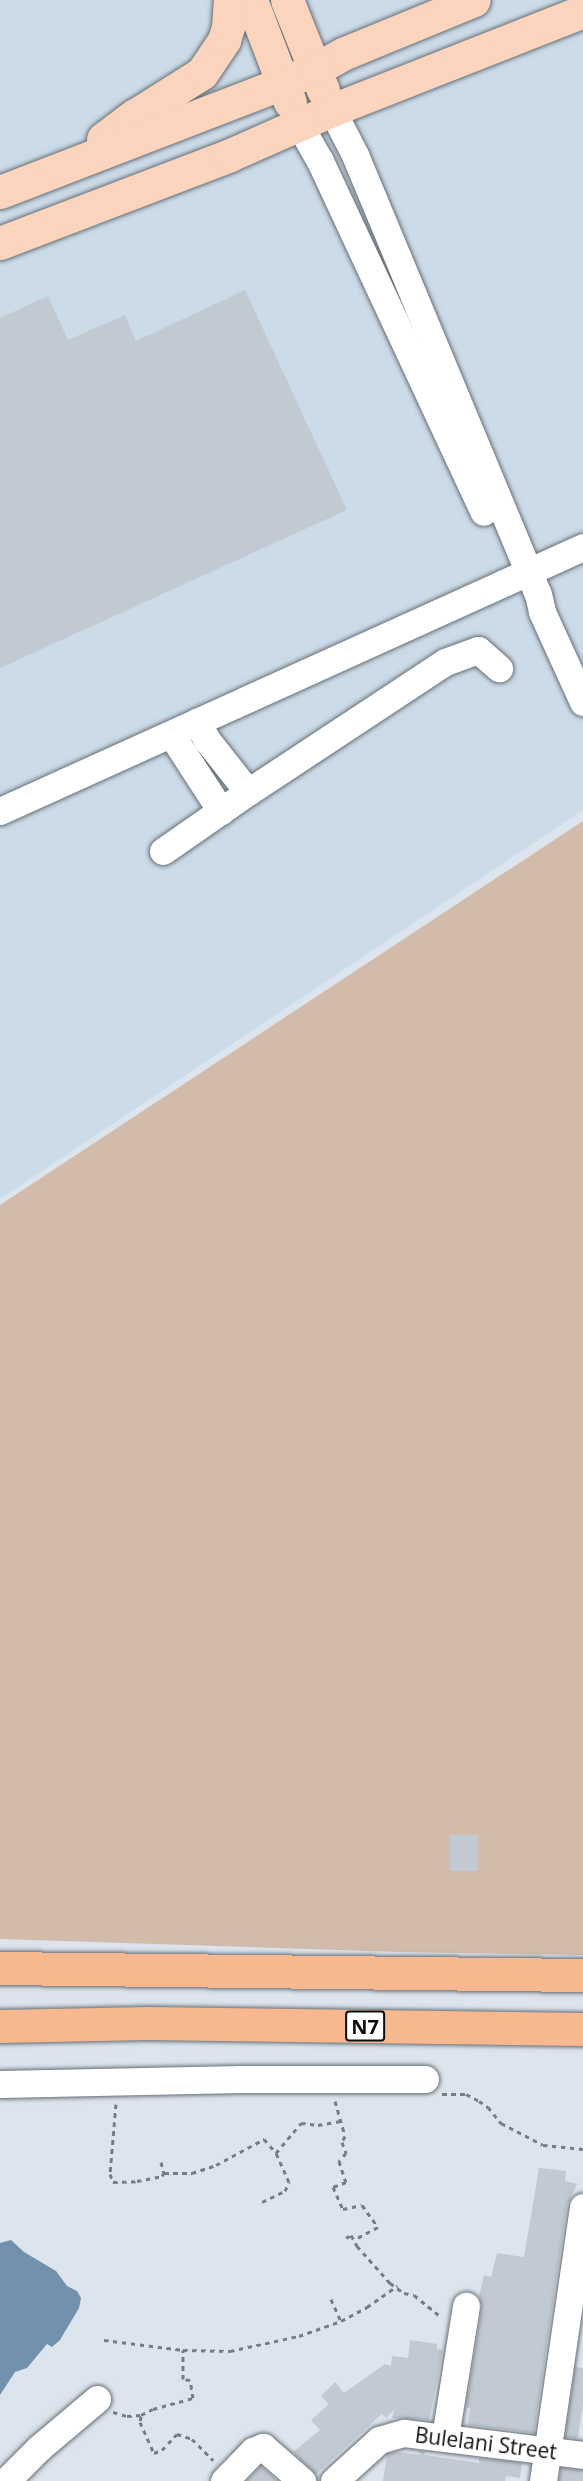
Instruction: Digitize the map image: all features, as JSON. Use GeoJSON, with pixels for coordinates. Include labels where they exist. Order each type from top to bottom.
{"type":"FeatureCollection","features":[{"type":"Feature","properties":{"kind":"highway"},"geometry":{"type":"LineString","coordinates":[[0,1952],[166,1955],[187,1970]]}},
{"type":"Feature","properties":{"kind":"highway"},"geometry":{"type":"LineString","coordinates":[[0,1968],[583,1976]]}},
{"type":"Feature","properties":{"kind":"highway","name":"N7"},"geometry":{"type":"LineString","coordinates":[[8,2027],[147,2023],[583,2029]]}},
{"type":"Feature","properties":{"kind":"main road"},"geometry":{"type":"LineString","coordinates":[[70,164],[134,116],[202,73],[224,40],[228,27],[230,0]]}},
{"type":"Feature","properties":{"kind":"main road"},"geometry":{"type":"LineString","coordinates":[[251,0],[300,126]]}},
{"type":"Feature","properties":{"kind":"main road"},"geometry":{"type":"LineString","coordinates":[[286,0],[332,110]]}},
{"type":"Feature","properties":{"kind":"main road"},"geometry":{"type":"LineString","coordinates":[[0,192],[282,83],[314,70],[345,53],[474,0]]}},
{"type":"Feature","properties":{"kind":"main road"},"geometry":{"type":"LineString","coordinates":[[0,243],[135,193],[300,126],[332,110],[583,11]]}},
{"type":"Feature","properties":{"kind":"street"},"geometry":{"type":"LineString","coordinates":[[332,110],[355,155],[522,574],[525,598],[542,612],[583,702]]}},
{"type":"Feature","properties":{"kind":"street"},"geometry":{"type":"LineString","coordinates":[[300,126],[320,161],[522,574]]}},
{"type":"Feature","properties":{"kind":"street"},"geometry":{"type":"LineString","coordinates":[[0,811],[583,548]]}},
{"type":"Feature","properties":{"kind":"street"},"geometry":{"type":"LineString","coordinates":[[163,850],[445,662],[478,650],[499,668]]}},
{"type":"Feature","properties":{"kind":"street"},"geometry":{"type":"LineString","coordinates":[[197,722],[207,740],[248,792]]}},
{"type":"Feature","properties":{"kind":"street"},"geometry":{"type":"LineString","coordinates":[[171,734],[221,811]]}},
{"type":"Feature","properties":{"kind":"street"},"geometry":{"type":"LineString","coordinates":[[0,2084],[425,2079]]}},
{"type":"Feature","properties":{"kind":"street"},"geometry":{"type":"LineString","coordinates":[[543,2481],[578,2268],[583,2207]]}},
{"type":"Feature","properties":{"kind":"street"},"geometry":{"type":"LineString","coordinates":[[445,2437],[466,2306]]}},
{"type":"Feature","properties":{"kind":"street"},"geometry":{"type":"LineString","coordinates":[[6,2481],[39,2448],[98,2399]]}},
{"type":"Feature","properties":{"kind":"street","name":"Bulelani Street"},"geometry":{"type":"LineString","coordinates":[[334,2481],[386,2437],[404,2433],[583,2455]]}},
{"type":"Feature","properties":{"kind":"street"},"geometry":{"type":"LineString","coordinates":[[226,2479],[253,2451],[263,2447],[302,2481]]}},
{"type":"Feature","properties":{"kind":"path"},"geometry":{"type":"LineString","coordinates":[[425,2079],[427,2088],[434,2094],[466,2094],[488,2107],[501,2123],[543,2145],[583,2149]]}},
{"type":"Feature","properties":{"kind":"path"},"geometry":{"type":"LineString","coordinates":[[326,2080],[341,2121],[346,2153],[339,2161],[346,2182],[333,2187],[343,2209],[362,2205],[378,2227],[354,2240]]}},
{"type":"Feature","properties":{"kind":"path"},"geometry":{"type":"LineString","coordinates":[[117,2082],[111,2179],[113,2182],[137,2181],[162,2176],[164,2173],[192,2173],[216,2165],[264,2139],[276,2153],[289,2182],[285,2191],[262,2202]]}},
{"type":"Feature","properties":{"kind":"path"},"geometry":{"type":"LineString","coordinates":[[276,2153],[302,2122],[318,2125],[341,2121]]}},
{"type":"Feature","properties":{"kind":"path"},"geometry":{"type":"LineString","coordinates":[[161,2162],[164,2173]]}},
{"type":"Feature","properties":{"kind":"path"},"geometry":{"type":"LineString","coordinates":[[346,2238],[351,2235],[390,2283],[404,2293],[414,2295],[461,2333]]}},
{"type":"Feature","properties":{"kind":"path"},"geometry":{"type":"LineString","coordinates":[[104,2340],[183,2350],[230,2351],[260,2346],[299,2336],[341,2321],[397,2286]]}},
{"type":"Feature","properties":{"kind":"path"},"geometry":{"type":"LineString","coordinates":[[331,2299],[341,2321]]}},
{"type":"Feature","properties":{"kind":"path"},"geometry":{"type":"LineString","coordinates":[[98,2399],[113,2412],[141,2415],[153,2409],[193,2398],[190,2380],[183,2379],[183,2350]]}},
{"type":"Feature","properties":{"kind":"path"},"geometry":{"type":"LineString","coordinates":[[141,2415],[140,2422],[154,2453],[162,2450],[177,2434],[192,2439],[226,2479]]}},
{"type":"Feature","properties":{"kind":"shaded area"},"geometry":{"type":"Polygon","coordinates":[[[0,0],[583,0],[583,810],[0,1199],[0,0]]]}},
{"type":"Feature","properties":{"kind":"shaded area"},"geometry":{"type":"Polygon","coordinates":[[[583,821],[583,1955],[400,1952],[0,1939],[0,1205],[583,821]]]}},
{"type":"Feature","properties":{"kind":"water"},"geometry":{"type":"Polygon","coordinates":[[[11,2240],[24,2252],[56,2271],[67,2286],[77,2291],[81,2298],[79,2308],[60,2340],[52,2347],[47,2344],[27,2368],[15,2372],[0,2395],[0,2243],[11,2240]]]}},
{"type":"Feature","properties":{"kind":"building"},"geometry":{"type":"Polygon","coordinates":[[[245,290],[347,510],[0,668],[0,318],[48,296],[68,340],[125,315],[136,341],[245,290]]]}},
{"type":"Feature","properties":{"kind":"building"},"geometry":{"type":"Polygon","coordinates":[[[450,1835],[478,1835],[478,1871],[450,1871],[450,1835]]]}},
{"type":"Feature","properties":{"kind":"building"},"geometry":{"type":"Polygon","coordinates":[[[539,2168],[566,2171],[565,2181],[577,2184],[567,2205],[534,2433],[468,2425],[470,2408],[466,2407],[482,2308],[479,2297],[484,2275],[491,2277],[497,2253],[524,2257],[539,2168]]]}},
{"type":"Feature","properties":{"kind":"building"},"geometry":{"type":"Polygon","coordinates":[[[410,2340],[437,2344],[437,2349],[443,2350],[429,2420],[392,2418],[394,2410],[386,2418],[382,2414],[316,2474],[293,2452],[320,2430],[311,2420],[329,2404],[321,2396],[335,2382],[344,2393],[385,2364],[391,2366],[392,2356],[408,2358],[410,2340]]]}},
{"type":"Feature","properties":{"kind":"building"},"geometry":{"type":"Polygon","coordinates":[[[575,2367],[583,2368],[583,2402],[578,2439],[565,2437],[575,2367]]]}},
{"type":"Feature","properties":{"kind":"building"},"geometry":{"type":"Polygon","coordinates":[[[417,2451],[425,2451],[424,2455],[479,2463],[479,2458],[522,2463],[520,2478],[506,2476],[505,2481],[383,2481],[387,2454],[395,2452],[422,2455],[417,2451]]]}},
{"type":"Feature","properties":{"kind":"building"},"geometry":{"type":"Polygon","coordinates":[[[261,2466],[278,2481],[246,2481],[261,2466]]]}},
{"type":"Feature","properties":{"kind":"building"},"geometry":{"type":"Polygon","coordinates":[[[561,2468],[583,2470],[583,2481],[559,2481],[561,2468]]]}}]}
